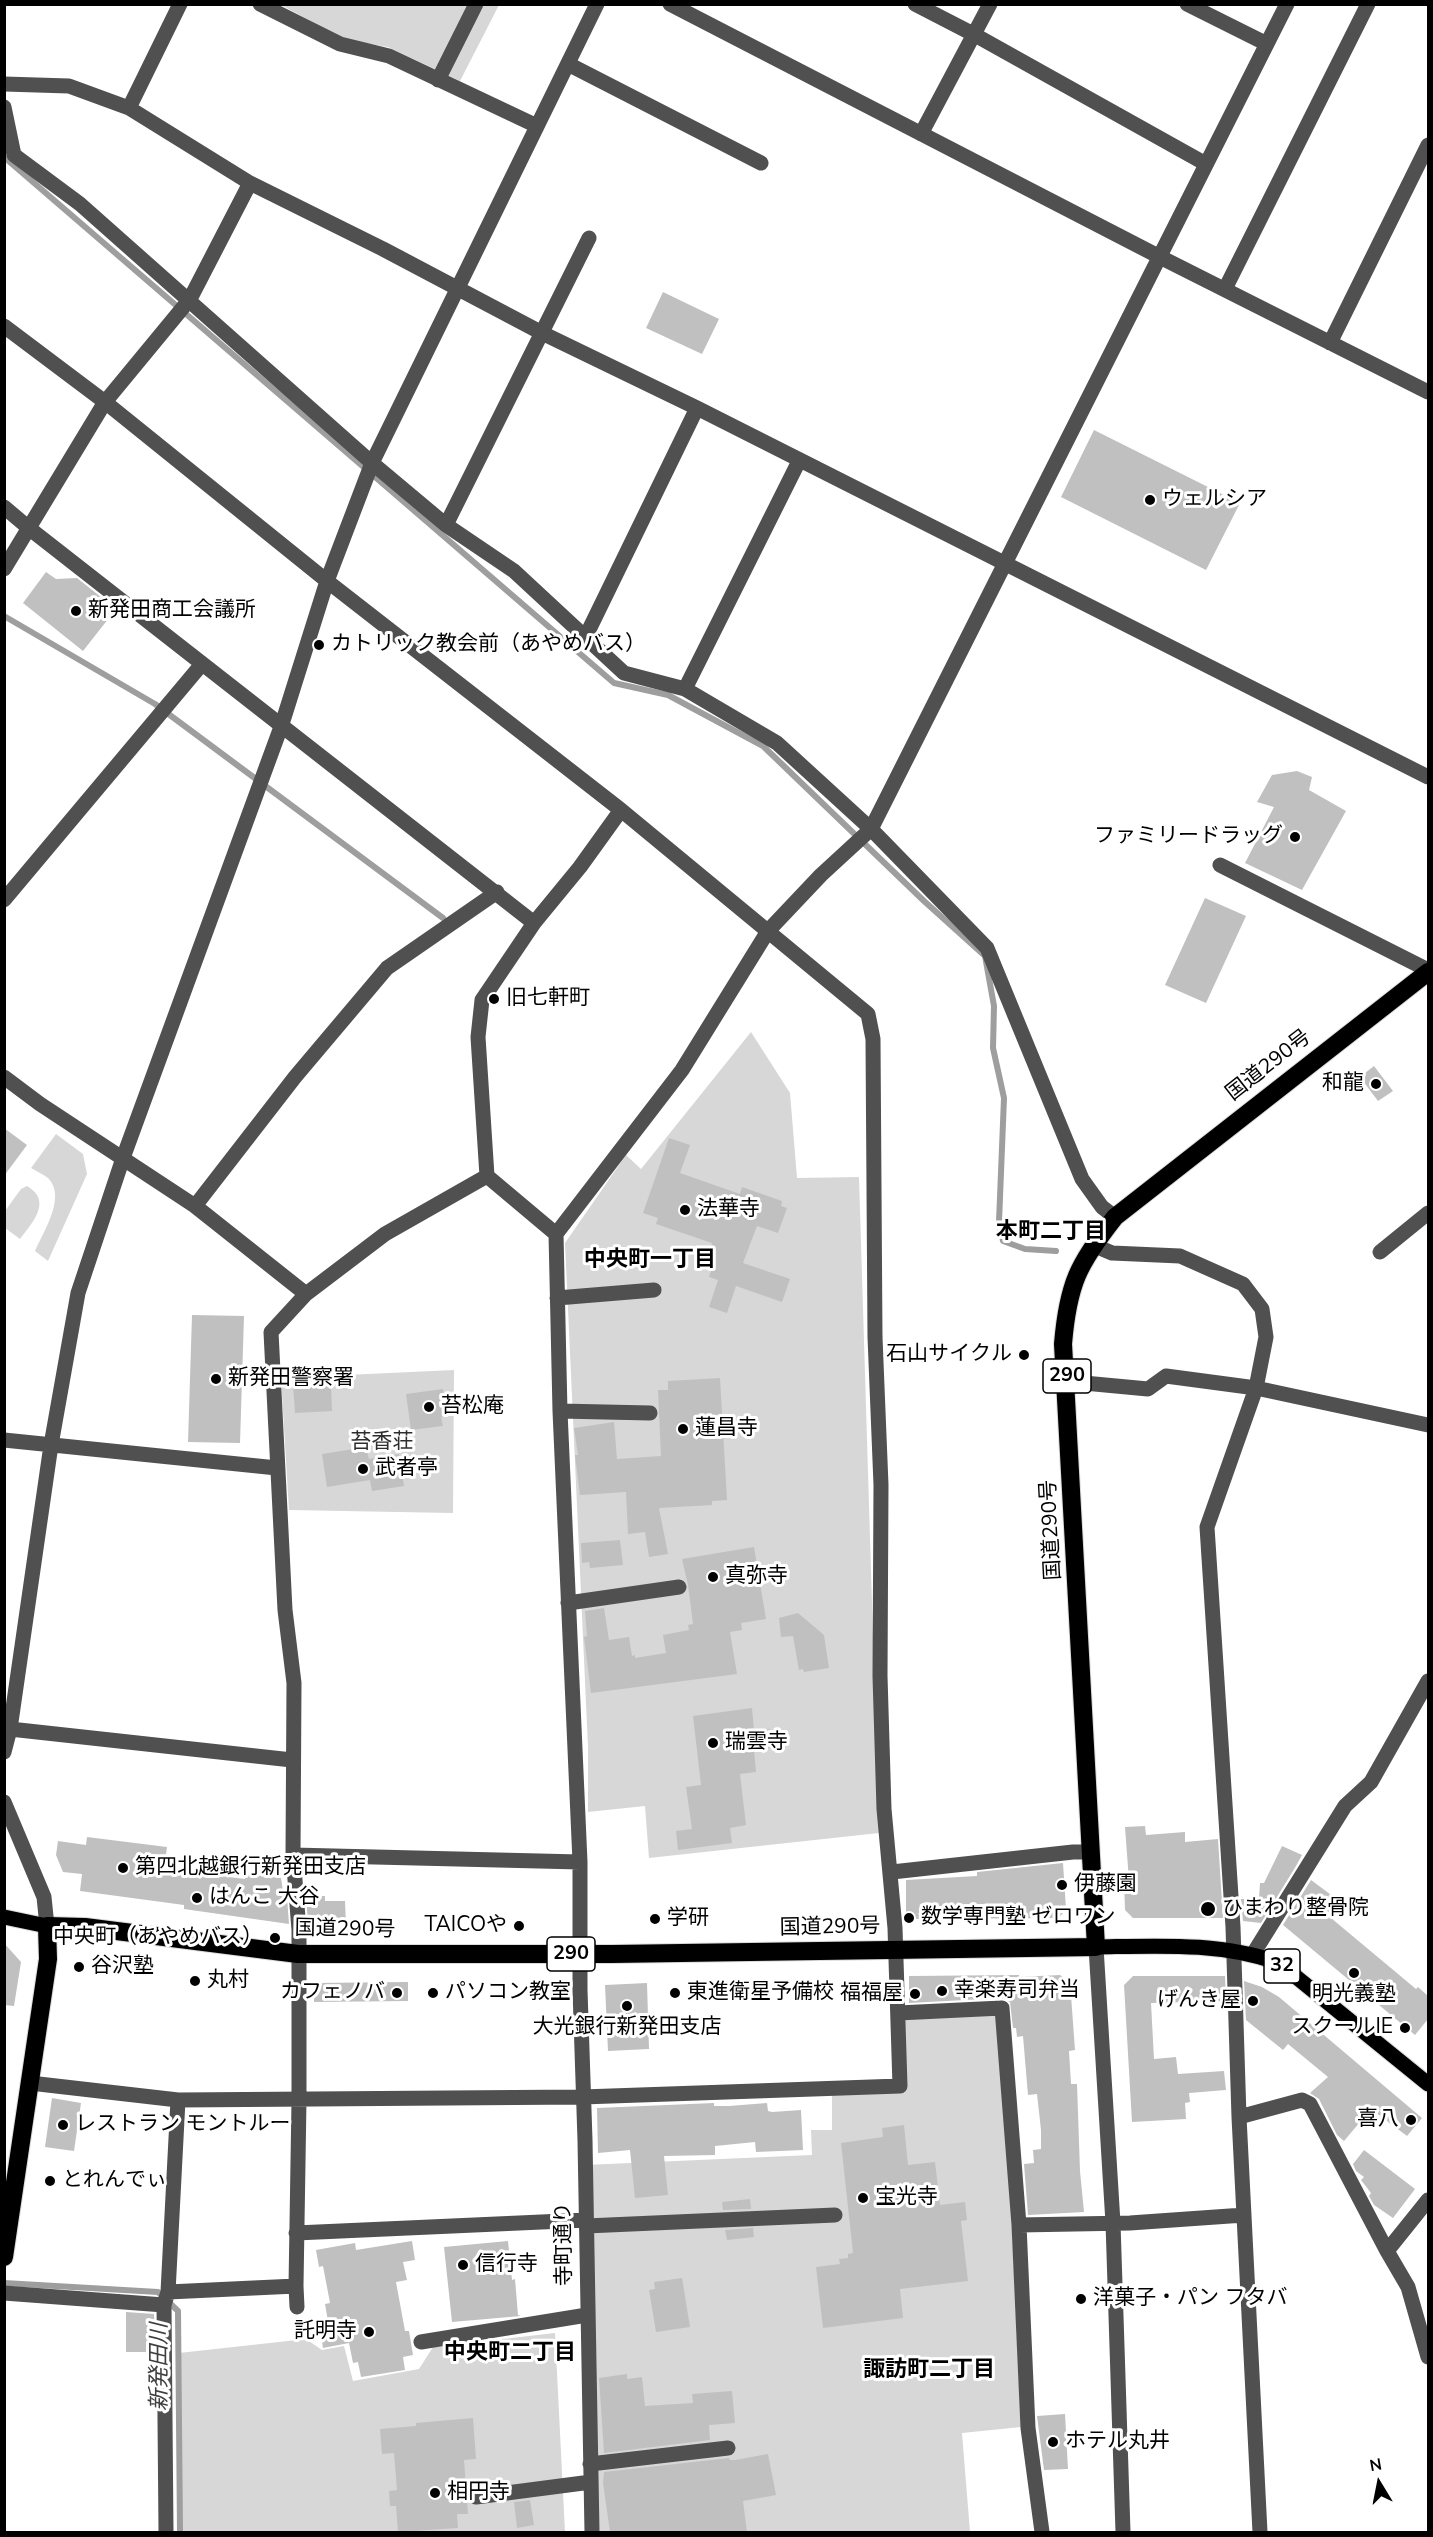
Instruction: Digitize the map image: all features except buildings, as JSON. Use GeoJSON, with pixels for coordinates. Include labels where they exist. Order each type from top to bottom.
{"type":"FeatureCollection","features":[{"type":"Feature","properties":{"kind":"highway","name":"国道290号"},"geometry":{"type":"LineString","coordinates":[[47,1926],[85,1927],[298,1954],[580,1954],[1096,1947],[1064,1344],[1066,1316],[1074,1282],[1093,1245],[1115,1217],[1428,971]]}},
{"type":"Feature","properties":{"kind":"highway"},"geometry":{"type":"LineString","coordinates":[[4,2257],[48,1959],[47,1926]]}},
{"type":"Feature","properties":{"kind":"main road"},"geometry":{"type":"LineString","coordinates":[[4,1917],[47,1926]]}},
{"type":"Feature","properties":{"kind":"main road","name":"32"},"geometry":{"type":"LineString","coordinates":[[1096,1947],[1216,1947],[1253,1954],[1279,1964],[1428,2084]]}},
{"type":"Feature","properties":{"kind":"street"},"geometry":{"type":"LineString","coordinates":[[129,108],[180,4]]}},
{"type":"Feature","properties":{"kind":"street"},"geometry":{"type":"LineString","coordinates":[[260,4],[340,44],[389,56],[537,126]]}},
{"type":"Feature","properties":{"kind":"street"},"geometry":{"type":"LineString","coordinates":[[438,80],[476,4]]}},
{"type":"Feature","properties":{"kind":"street"},"geometry":{"type":"LineString","coordinates":[[4,1752],[10,1729],[51,1445],[78,1293],[123,1158],[282,724],[327,581],[372,463],[597,4]]}},
{"type":"Feature","properties":{"kind":"street"},"geometry":{"type":"LineString","coordinates":[[670,4],[1160,257],[1428,392]]}},
{"type":"Feature","properties":{"kind":"street"},"geometry":{"type":"LineString","coordinates":[[915,4],[975,35],[1206,165]]}},
{"type":"Feature","properties":{"kind":"street"},"geometry":{"type":"LineString","coordinates":[[921,134],[990,4]]}},
{"type":"Feature","properties":{"kind":"street"},"geometry":{"type":"LineString","coordinates":[[1187,4],[1267,44]]}},
{"type":"Feature","properties":{"kind":"street"},"geometry":{"type":"LineString","coordinates":[[621,810],[580,867],[534,923],[482,1000],[478,1037],[487,1176],[556,1234],[682,1071],[768,931],[821,875],[871,829],[1287,4]]}},
{"type":"Feature","properties":{"kind":"street"},"geometry":{"type":"LineString","coordinates":[[1224,289],[1368,4]]}},
{"type":"Feature","properties":{"kind":"street"},"geometry":{"type":"LineString","coordinates":[[568,64],[762,163]]}},
{"type":"Feature","properties":{"kind":"street"},"geometry":{"type":"LineString","coordinates":[[4,84],[69,86],[129,108],[250,183],[383,249],[542,333],[697,408],[1428,777]]}},
{"type":"Feature","properties":{"kind":"street"},"geometry":{"type":"LineString","coordinates":[[4,107],[14,155],[80,204],[372,463],[446,525],[514,571],[624,673],[685,689],[777,743],[871,829],[987,948],[1082,1179],[1102,1207],[1115,1217]]}},
{"type":"Feature","properties":{"kind":"street"},"geometry":{"type":"LineString","coordinates":[[1330,343],[1428,145]]}},
{"type":"Feature","properties":{"kind":"street"},"geometry":{"type":"LineString","coordinates":[[4,569],[105,402],[189,299],[250,183]]}},
{"type":"Feature","properties":{"kind":"street"},"geometry":{"type":"LineString","coordinates":[[446,525],[589,238]]}},
{"type":"Feature","properties":{"kind":"street"},"geometry":{"type":"LineString","coordinates":[[4,326],[105,402],[327,581],[621,810],[868,1014],[873,1040],[875,1337],[881,1485],[880,1676],[884,1809],[896,1949],[900,2086],[582,2097],[178,2100],[30,2083]]}},
{"type":"Feature","properties":{"kind":"street"},"geometry":{"type":"LineString","coordinates":[[585,638],[697,408]]}},
{"type":"Feature","properties":{"kind":"street"},"geometry":{"type":"LineString","coordinates":[[685,689],[799,461]]}},
{"type":"Feature","properties":{"kind":"street"},"geometry":{"type":"LineString","coordinates":[[4,507],[534,923]]}},
{"type":"Feature","properties":{"kind":"street"},"geometry":{"type":"LineString","coordinates":[[4,900],[202,664]]}},
{"type":"Feature","properties":{"kind":"street"},"geometry":{"type":"LineString","coordinates":[[1220,865],[1428,971]]}},
{"type":"Feature","properties":{"kind":"street"},"geometry":{"type":"LineString","coordinates":[[195,1206],[295,1077],[387,968],[497,892]]}},
{"type":"Feature","properties":{"kind":"street"},"geometry":{"type":"LineString","coordinates":[[4,1077],[40,1104],[195,1206],[306,1294]]}},
{"type":"Feature","properties":{"kind":"street"},"geometry":{"type":"LineString","coordinates":[[297,2307],[299,2100],[298,1954],[293,1855],[294,1683],[285,1610],[271,1332],[306,1294],[386,1234],[487,1176]]}},
{"type":"Feature","properties":{"kind":"street"},"geometry":{"type":"LineString","coordinates":[[1380,1252],[1428,1213]]}},
{"type":"Feature","properties":{"kind":"street","name":"寺町通り"},"geometry":{"type":"LineString","coordinates":[[556,1234],[560,1411],[579,1862],[592,2532]]}},
{"type":"Feature","properties":{"kind":"street"},"geometry":{"type":"LineString","coordinates":[[1093,1245],[1112,1253],[1180,1256],[1243,1284],[1262,1309],[1266,1337],[1256,1388],[1207,1527],[1234,1951],[1239,2117],[1260,2532]]}},
{"type":"Feature","properties":{"kind":"street"},"geometry":{"type":"LineString","coordinates":[[557,1298],[654,1290]]}},
{"type":"Feature","properties":{"kind":"street"},"geometry":{"type":"LineString","coordinates":[[1068,1386],[1084,1383],[1148,1389],[1166,1376],[1256,1388],[1428,1425]]}},
{"type":"Feature","properties":{"kind":"street"},"geometry":{"type":"LineString","coordinates":[[560,1411],[650,1413]]}},
{"type":"Feature","properties":{"kind":"street"},"geometry":{"type":"LineString","coordinates":[[4,1440],[277,1468]]}},
{"type":"Feature","properties":{"kind":"street"},"geometry":{"type":"LineString","coordinates":[[568,1603],[679,1587]]}},
{"type":"Feature","properties":{"kind":"street"},"geometry":{"type":"LineString","coordinates":[[1253,1954],[1345,1806],[1371,1782],[1428,1681]]}},
{"type":"Feature","properties":{"kind":"street"},"geometry":{"type":"LineString","coordinates":[[10,1729],[292,1760]]}},
{"type":"Feature","properties":{"kind":"street"},"geometry":{"type":"LineString","coordinates":[[4,1802],[44,1897],[47,1926]]}},
{"type":"Feature","properties":{"kind":"street"},"geometry":{"type":"LineString","coordinates":[[891,1872],[1072,1852],[1091,1852]]}},
{"type":"Feature","properties":{"kind":"street"},"geometry":{"type":"LineString","coordinates":[[293,1855],[579,1862]]}},
{"type":"Feature","properties":{"kind":"street"},"geometry":{"type":"LineString","coordinates":[[1096,1947],[1113,2223],[1123,2532]]}},
{"type":"Feature","properties":{"kind":"street"},"geometry":{"type":"LineString","coordinates":[[898,2013],[1002,2008],[1019,2225],[1028,2428],[1042,2532]]}},
{"type":"Feature","properties":{"kind":"street"},"geometry":{"type":"LineString","coordinates":[[166,2532],[166,2299],[178,2100]]}},
{"type":"Feature","properties":{"kind":"street"},"geometry":{"type":"LineString","coordinates":[[1239,2117],[1302,2100],[1310,2104],[1408,2287],[1428,2356]]}},
{"type":"Feature","properties":{"kind":"street"},"geometry":{"type":"LineString","coordinates":[[1387,2251],[1428,2200]]}},
{"type":"Feature","properties":{"kind":"street"},"geometry":{"type":"LineString","coordinates":[[296,2233],[835,2215]]}},
{"type":"Feature","properties":{"kind":"street"},"geometry":{"type":"LineString","coordinates":[[1019,2225],[1113,2223],[1244,2215]]}},
{"type":"Feature","properties":{"kind":"street"},"geometry":{"type":"LineString","coordinates":[[4,2293],[166,2299],[296,2286]]}},
{"type":"Feature","properties":{"kind":"street"},"geometry":{"type":"LineString","coordinates":[[421,2342],[587,2315]]}},
{"type":"Feature","properties":{"kind":"street"},"geometry":{"type":"LineString","coordinates":[[590,2464],[728,2448]]}},
{"type":"Feature","properties":{"kind":"street"},"geometry":{"type":"LineString","coordinates":[[476,2497],[591,2481]]}},
{"type":"Feature","properties":{"kind":"green space"},"geometry":{"type":"Polygon","coordinates":[[[281,5],[499,5],[460,81],[388,47],[346,40],[281,5]]]}},
{"type":"Feature","properties":{"kind":"green space"},"geometry":{"type":"Polygon","coordinates":[[[751,1032],[790,1093],[797,1178],[859,1177],[879,1833],[649,1858],[645,1806],[588,1812],[588,1747],[565,1243],[626,1155],[641,1169],[751,1032]]]}},
{"type":"Feature","properties":{"kind":"green space"},"geometry":{"type":"Polygon","coordinates":[[[56,1134],[83,1154],[87,1174],[48,1261],[35,1251],[52,1214],[55,1195],[48,1178],[31,1168],[56,1134]]]}},
{"type":"Feature","properties":{"kind":"green space"},"geometry":{"type":"Polygon","coordinates":[[[27,1186],[39,1198],[39,1205],[38,1212],[20,1239],[5,1228],[5,1211],[21,1189],[27,1186]]]}},
{"type":"Feature","properties":{"kind":"green space","name":"苔香荘"},"geometry":{"type":"Polygon","coordinates":[[[454,1370],[453,1513],[289,1510],[281,1378],[454,1370]]]}},
{"type":"Feature","properties":{"kind":"green space"},"geometry":{"type":"Polygon","coordinates":[[[1002,2008],[1021,2427],[962,2433],[970,2532],[592,2532],[585,2165],[812,2155],[811,2130],[832,2130],[832,2089],[900,2086],[898,2013],[1002,2008]]]}},
{"type":"Feature","properties":{"kind":"green space"},"geometry":{"type":"Polygon","coordinates":[[[555,2333],[565,2532],[180,2532],[179,2353],[306,2339],[322,2350],[344,2346],[353,2381],[419,2369],[433,2347],[555,2333]]]}},
{"type":"Feature","properties":{"kind":"waterway"},"geometry":{"type":"LineString","coordinates":[[4,157],[614,683],[668,695],[763,746],[924,901],[985,956],[994,1006],[993,1048],[1004,1098],[999,1222],[1003,1241],[1025,1249],[1056,1251]]}},
{"type":"Feature","properties":{"kind":"waterway"},"geometry":{"type":"LineString","coordinates":[[4,616],[155,704],[443,918]]}},
{"type":"Feature","properties":{"kind":"waterway","name":"新発田川"},"geometry":{"type":"LineString","coordinates":[[4,2283],[158,2292],[178,2311],[180,2532]]}},
{"type":"Feature","properties":{"kind":"place","name":"ウェルシア"},"geometry":{"type":"Point","coordinates":[1150,500]}},
{"type":"Feature","properties":{"kind":"place","name":"新発田商工会議所"},"geometry":{"type":"Point","coordinates":[76,611]}},
{"type":"Feature","properties":{"kind":"place","name":"カトリック教会前（あやめバス）"},"geometry":{"type":"Point","coordinates":[319,645]}},
{"type":"Feature","properties":{"kind":"place","name":"ファミリードラッグ"},"geometry":{"type":"Point","coordinates":[1295,837]}},
{"type":"Feature","properties":{"kind":"place","name":"旧七軒町"},"geometry":{"type":"Point","coordinates":[494,999]}},
{"type":"Feature","properties":{"kind":"place","name":"和龍"},"geometry":{"type":"Point","coordinates":[1376,1084]}},
{"type":"Feature","properties":{"kind":"place","name":"法華寺"},"geometry":{"type":"Point","coordinates":[685,1210]}},
{"type":"Feature","properties":{"kind":"place","name":"石山サイクル"},"geometry":{"type":"Point","coordinates":[1024,1355]}},
{"type":"Feature","properties":{"kind":"place","name":"新発田警察署"},"geometry":{"type":"Point","coordinates":[216,1379]}},
{"type":"Feature","properties":{"kind":"place","name":"苔松庵"},"geometry":{"type":"Point","coordinates":[429,1407]}},
{"type":"Feature","properties":{"kind":"place","name":"蓮昌寺"},"geometry":{"type":"Point","coordinates":[683,1429]}},
{"type":"Feature","properties":{"kind":"place","name":"武者亭"},"geometry":{"type":"Point","coordinates":[363,1469]}},
{"type":"Feature","properties":{"kind":"place","name":"真弥寺"},"geometry":{"type":"Point","coordinates":[713,1577]}},
{"type":"Feature","properties":{"kind":"place","name":"瑞雲寺"},"geometry":{"type":"Point","coordinates":[713,1743]}},
{"type":"Feature","properties":{"kind":"place","name":"第四北越銀行新発田支店"},"geometry":{"type":"Point","coordinates":[123,1868]}},
{"type":"Feature","properties":{"kind":"place","name":"伊藤園"},"geometry":{"type":"Point","coordinates":[1062,1885]}},
{"type":"Feature","properties":{"kind":"place","name":"はんこ 大谷"},"geometry":{"type":"Point","coordinates":[197,1898]}},
{"type":"Feature","properties":{"kind":"place","name":"ひまわり整骨院"},"geometry":{"type":"Point","coordinates":[1208,1909]}},
{"type":"Feature","properties":{"kind":"place","name":"数学専門塾 ゼロワン"},"geometry":{"type":"Point","coordinates":[909,1918]}},
{"type":"Feature","properties":{"kind":"place","name":"学研"},"geometry":{"type":"Point","coordinates":[655,1919]}},
{"type":"Feature","properties":{"kind":"place","name":"TAICOや"},"geometry":{"type":"Point","coordinates":[519,1926]}},
{"type":"Feature","properties":{"kind":"place","name":"中央町（あやめバス）"},"geometry":{"type":"Point","coordinates":[275,1938]}},
{"type":"Feature","properties":{"kind":"place","name":"谷沢塾"},"geometry":{"type":"Point","coordinates":[79,1967]}},
{"type":"Feature","properties":{"kind":"place","name":"明光義塾"},"geometry":{"type":"Point","coordinates":[1354,1973]}},
{"type":"Feature","properties":{"kind":"place","name":"丸村"},"geometry":{"type":"Point","coordinates":[195,1981]}},
{"type":"Feature","properties":{"kind":"place","name":"幸楽寿司弁当"},"geometry":{"type":"Point","coordinates":[942,1991]}},
{"type":"Feature","properties":{"kind":"place","name":"カフェノバ"},"geometry":{"type":"Point","coordinates":[397,1993]}},
{"type":"Feature","properties":{"kind":"place","name":"パソコン教室"},"geometry":{"type":"Point","coordinates":[433,1993]}},
{"type":"Feature","properties":{"kind":"place","name":"東進衛星予備校"},"geometry":{"type":"Point","coordinates":[675,1993]}},
{"type":"Feature","properties":{"kind":"place","name":"福福屋"},"geometry":{"type":"Point","coordinates":[915,1994]}},
{"type":"Feature","properties":{"kind":"place","name":"げんき屋"},"geometry":{"type":"Point","coordinates":[1253,2001]}},
{"type":"Feature","properties":{"kind":"place","name":"大光銀行新発田支店"},"geometry":{"type":"Point","coordinates":[627,2006]}},
{"type":"Feature","properties":{"kind":"place","name":"スクールIE"},"geometry":{"type":"Point","coordinates":[1405,2028]}},
{"type":"Feature","properties":{"kind":"place","name":"喜八"},"geometry":{"type":"Point","coordinates":[1411,2120]}},
{"type":"Feature","properties":{"kind":"place","name":"レストラン モントルー"},"geometry":{"type":"Point","coordinates":[63,2125]}},
{"type":"Feature","properties":{"kind":"place","name":"とれんでぃ"},"geometry":{"type":"Point","coordinates":[50,2181]}},
{"type":"Feature","properties":{"kind":"place","name":"宝光寺"},"geometry":{"type":"Point","coordinates":[863,2198]}},
{"type":"Feature","properties":{"kind":"place","name":"信行寺"},"geometry":{"type":"Point","coordinates":[463,2265]}},
{"type":"Feature","properties":{"kind":"place","name":"洋菓子・パン フタバ"},"geometry":{"type":"Point","coordinates":[1081,2299]}},
{"type":"Feature","properties":{"kind":"place","name":"託明寺"},"geometry":{"type":"Point","coordinates":[369,2332]}},
{"type":"Feature","properties":{"kind":"place","name":"ホテル丸井"},"geometry":{"type":"Point","coordinates":[1053,2442]}},
{"type":"Feature","properties":{"kind":"place","name":"相円寺"},"geometry":{"type":"Point","coordinates":[435,2493]}},
{"type":"Feature","properties":{"kind":"district","name":"本町二丁目"},"geometry":{"type":"Point","coordinates":[1051,1233]}},
{"type":"Feature","properties":{"kind":"district","name":"中央町一丁目"},"geometry":{"type":"Point","coordinates":[650,1261]}},
{"type":"Feature","properties":{"kind":"district","name":"中央町二丁目"},"geometry":{"type":"Point","coordinates":[510,2354]}},
{"type":"Feature","properties":{"kind":"district","name":"諏訪町二丁目"},"geometry":{"type":"Point","coordinates":[929,2371]}}]}
